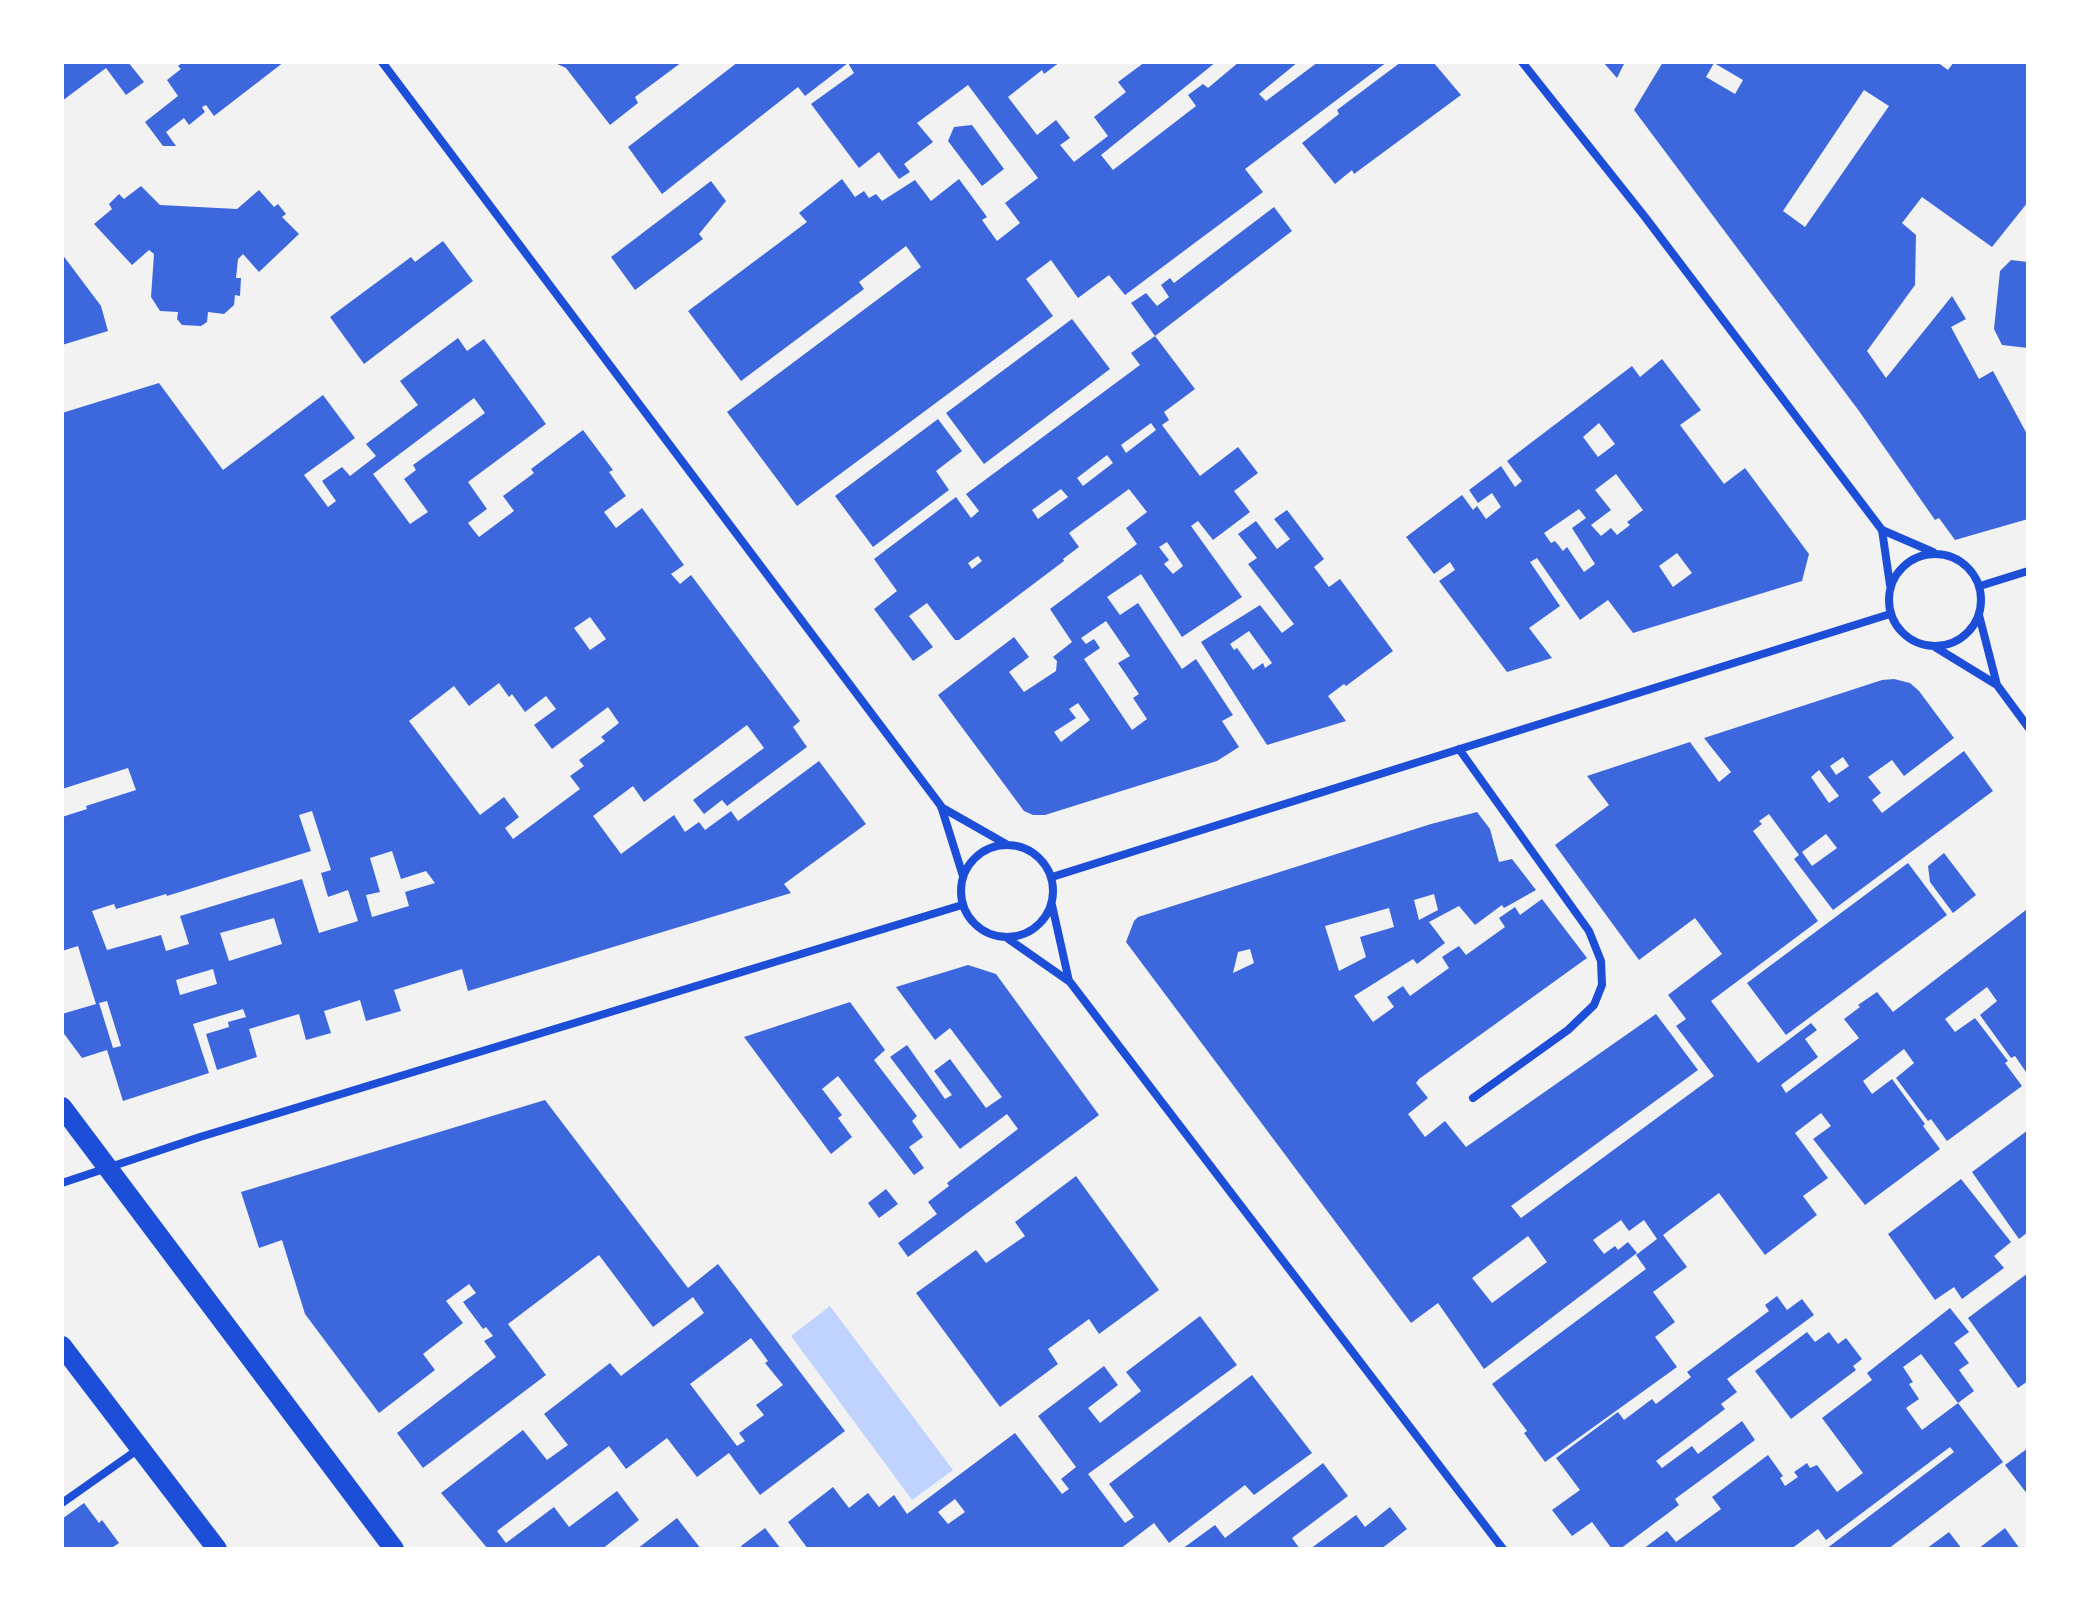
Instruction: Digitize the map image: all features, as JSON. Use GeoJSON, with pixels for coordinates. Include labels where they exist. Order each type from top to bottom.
{"type":"FeatureCollection","features":[{"type":"Feature","properties":{"kind":"main road"},"geometry":{"type":"LineString","coordinates":[[62,1107],[394,1549]]}},
{"type":"Feature","properties":{"kind":"main road"},"geometry":{"type":"LineString","coordinates":[[62,1346],[217,1549]]}},
{"type":"Feature","properties":{"kind":"street"},"geometry":{"type":"LineString","coordinates":[[382,62],[941,806],[963,876]]}},
{"type":"Feature","properties":{"kind":"street"},"geometry":{"type":"LineString","coordinates":[[1522,62],[1645,217],[1882,530],[1890,585],[1890,614],[1897,627],[1920,645],[1949,645],[1962,638],[1979,615],[1982,600],[1980,586],[1963,563],[1882,530]]}},
{"type":"Feature","properties":{"kind":"street"},"geometry":{"type":"LineString","coordinates":[[1890,585],[1908,562],[1936,553]]}},
{"type":"Feature","properties":{"kind":"street"},"geometry":{"type":"LineString","coordinates":[[1980,586],[2028,571]]}},
{"type":"Feature","properties":{"kind":"street"},"geometry":{"type":"LineString","coordinates":[[1052,877],[1890,614]]}},
{"type":"Feature","properties":{"kind":"street"},"geometry":{"type":"LineString","coordinates":[[1979,615],[1997,685],[2028,727]]}},
{"type":"Feature","properties":{"kind":"street"},"geometry":{"type":"LineString","coordinates":[[1935,647],[1997,685]]}},
{"type":"Feature","properties":{"kind":"street"},"geometry":{"type":"LineString","coordinates":[[1459,749],[1589,931],[1601,961],[1602,985],[1594,1005],[1568,1030],[1473,1098]]}},
{"type":"Feature","properties":{"kind":"street"},"geometry":{"type":"LineString","coordinates":[[941,806],[1007,845]]}},
{"type":"Feature","properties":{"kind":"street"},"geometry":{"type":"LineString","coordinates":[[1070,982],[1052,905],[1052,877],[1035,853],[1022,847],[992,847],[980,853],[969,864],[960,890],[962,905],[979,929],[1007,938],[1070,982],[1503,1549]]}},
{"type":"Feature","properties":{"kind":"street"},"geometry":{"type":"LineString","coordinates":[[62,1183],[200,1137],[962,905]]}},
{"type":"Feature","properties":{"kind":"street"},"geometry":{"type":"LineString","coordinates":[[1007,938],[1022,936],[1035,929],[1052,905]]}},
{"type":"Feature","properties":{"kind":"street"},"geometry":{"type":"LineString","coordinates":[[62,1503],[140,1448]]}},
{"type":"Feature","properties":{"kind":"water"},"geometry":{"type":"Polygon","coordinates":[[[830,1306],[953,1470],[912,1500],[791,1336],[830,1306]]]}},
{"type":"Feature","properties":{"kind":"building"},"geometry":{"type":"Polygon","coordinates":[[[62,62],[128,62],[144,82],[126,95],[106,68],[62,101],[62,62]]]}},
{"type":"Feature","properties":{"kind":"building"},"geometry":{"type":"Polygon","coordinates":[[[183,62],[284,62],[214,116],[206,105],[202,107],[205,112],[189,125],[184,118],[166,132],[176,146],[163,146],[145,122],[178,96],[167,80],[181,69],[178,66],[183,62]]]}},
{"type":"Feature","properties":{"kind":"building"},"geometry":{"type":"Polygon","coordinates":[[[553,62],[682,62],[635,97],[638,103],[610,125],[566,68],[553,62]]]}},
{"type":"Feature","properties":{"kind":"building"},"geometry":{"type":"Polygon","coordinates":[[[738,62],[1060,62],[1044,74],[1042,70],[1008,97],[1037,135],[1056,120],[1070,138],[1060,145],[1074,162],[1108,136],[1094,117],[1126,92],[1118,82],[1145,62],[1216,62],[1101,155],[1113,170],[1196,106],[1188,95],[1203,84],[1208,88],[1239,62],[1298,62],[1259,94],[1266,101],[1318,62],[1387,62],[1245,169],[1263,192],[1125,295],[1109,275],[1078,298],[1051,260],[1026,279],[1053,316],[797,506],[727,412],[921,267],[906,246],[859,282],[864,289],[741,381],[688,311],[807,222],[799,213],[842,179],[855,197],[864,191],[869,198],[876,194],[882,201],[915,180],[931,201],[959,179],[987,217],[982,220],[997,241],[1020,223],[1005,203],[1038,178],[968,85],[917,123],[933,142],[904,164],[910,172],[899,179],[879,152],[859,168],[811,104],[854,73],[848,63],[805,96],[798,87],[662,194],[628,147],[738,62]]]}},
{"type":"Feature","properties":{"kind":"building"},"geometry":{"type":"Polygon","coordinates":[[[1401,62],[1433,62],[1461,95],[1354,174],[1352,170],[1335,184],[1302,143],[1339,114],[1337,110],[1401,62]]]}},
{"type":"Feature","properties":{"kind":"building"},"geometry":{"type":"Polygon","coordinates":[[[1603,62],[1625,62],[1617,78],[1603,62]]]}},
{"type":"Feature","properties":{"kind":"building"},"geometry":{"type":"Polygon","coordinates":[[[1663,62],[1937,62],[1948,70],[1954,62],[2028,62],[2028,202],[1992,247],[1922,197],[1902,223],[1916,235],[1915,285],[1867,351],[1886,378],[1952,296],[1966,319],[1951,327],[1979,379],[1993,371],[2028,436],[2028,519],[1955,540],[1939,518],[1935,520],[1859,411],[1634,110],[1663,62]],[[1714,63],[1706,77],[1735,94],[1743,80],[1714,63]],[[1864,90],[1783,211],[1805,227],[1889,106],[1864,90]]]}},
{"type":"Feature","properties":{"kind":"building"},"geometry":{"type":"Polygon","coordinates":[[[972,125],[1004,169],[982,186],[948,141],[954,127],[972,125]]]}},
{"type":"Feature","properties":{"kind":"building"},"geometry":{"type":"Polygon","coordinates":[[[711,181],[726,201],[699,234],[703,239],[635,290],[611,257],[711,181]]]}},
{"type":"Feature","properties":{"kind":"building"},"geometry":{"type":"Polygon","coordinates":[[[141,186],[160,205],[237,209],[259,190],[274,207],[278,204],[286,214],[282,217],[299,234],[259,272],[243,254],[238,259],[236,278],[241,278],[240,296],[235,295],[234,305],[224,314],[208,312],[207,322],[201,326],[182,325],[177,319],[178,312],[160,311],[151,297],[154,254],[149,250],[132,265],[94,224],[112,209],[109,204],[119,194],[124,199],[141,186]]]}},
{"type":"Feature","properties":{"kind":"building"},"geometry":{"type":"Polygon","coordinates":[[[1274,207],[1292,231],[1155,336],[1131,303],[1146,293],[1157,306],[1169,297],[1161,285],[1170,278],[1174,283],[1274,207]]]}},
{"type":"Feature","properties":{"kind":"building"},"geometry":{"type":"Polygon","coordinates":[[[443,241],[473,281],[364,364],[330,317],[411,257],[415,262],[443,241]]]}},
{"type":"Feature","properties":{"kind":"building"},"geometry":{"type":"Polygon","coordinates":[[[62,254],[101,306],[108,331],[62,345],[62,254]]]}},
{"type":"Feature","properties":{"kind":"building"},"geometry":{"type":"Polygon","coordinates":[[[2011,260],[2028,262],[2028,348],[2002,345],[1994,329],[2000,271],[2011,260]]]}},
{"type":"Feature","properties":{"kind":"building"},"geometry":{"type":"Polygon","coordinates":[[[1072,319],[1110,369],[984,464],[946,413],[1072,319]]]}},
{"type":"Feature","properties":{"kind":"building"},"geometry":{"type":"Polygon","coordinates":[[[1155,336],[1195,389],[1164,412],[1169,420],[1162,425],[1200,476],[1238,447],[1258,473],[1234,491],[1250,512],[1213,540],[1198,521],[1191,526],[1242,597],[1182,637],[1141,574],[1107,597],[1120,615],[1138,603],[1182,669],[1196,659],[1233,715],[1222,721],[1239,747],[1217,761],[1045,815],[1033,815],[1024,811],[938,695],[1014,637],[1029,657],[1009,672],[1024,692],[1056,671],[1057,661],[1053,657],[1072,642],[1050,609],[1137,544],[1126,528],[1147,512],[1129,489],[1069,533],[1079,547],[1064,561],[959,640],[955,640],[927,603],[909,616],[933,647],[913,661],[874,609],[897,591],[874,559],[956,497],[971,518],[979,511],[966,494],[1140,365],[1131,353],[1155,336]],[[1151,423],[1121,445],[1126,453],[1156,430],[1151,423]],[[1107,455],[1077,478],[1083,486],[1113,463],[1107,455]],[[1061,489],[1032,510],[1038,519],[1068,497],[1061,489]],[[1167,542],[1159,547],[1169,560],[1164,564],[1173,574],[1183,566],[1167,542]],[[978,556],[968,563],[972,569],[982,561],[978,556]],[[1106,621],[1081,638],[1086,644],[1094,639],[1100,648],[1084,659],[1132,730],[1147,719],[1133,698],[1139,694],[1118,663],[1130,656],[1106,621]],[[1078,703],[1069,709],[1076,718],[1054,732],[1061,742],[1090,720],[1078,703]]]}},
{"type":"Feature","properties":{"kind":"building"},"geometry":{"type":"Polygon","coordinates":[[[458,338],[467,351],[484,339],[546,424],[468,482],[487,509],[468,523],[479,537],[514,511],[503,496],[534,473],[531,469],[583,430],[613,470],[609,472],[626,496],[604,512],[616,528],[642,508],[684,565],[671,574],[680,584],[691,575],[800,721],[793,727],[807,747],[727,806],[722,800],[704,814],[693,800],[764,748],[747,725],[644,802],[633,786],[593,816],[621,854],[674,815],[685,832],[699,822],[705,830],[731,811],[738,821],[819,761],[866,824],[784,884],[791,893],[468,991],[462,969],[394,990],[401,1011],[366,1021],[360,1000],[324,1011],[331,1033],[306,1040],[299,1014],[249,1029],[257,1057],[217,1070],[206,1034],[229,1027],[228,1022],[246,1017],[243,1009],[193,1024],[209,1073],[123,1101],[107,1050],[82,1058],[62,1031],[62,1014],[96,1004],[78,946],[62,951],[62,817],[136,790],[128,768],[62,789],[62,413],[159,383],[223,470],[323,395],[355,438],[304,475],[328,507],[336,501],[322,481],[342,467],[350,476],[376,456],[366,444],[418,405],[400,381],[458,338]],[[474,398],[373,474],[410,524],[428,512],[404,479],[416,470],[413,465],[485,413],[474,398]],[[590,617],[574,628],[590,650],[606,639],[590,617]],[[499,683],[469,706],[454,686],[409,721],[480,815],[504,797],[519,817],[505,828],[513,839],[580,789],[570,776],[584,766],[579,760],[605,741],[601,737],[619,723],[608,707],[552,749],[534,725],[556,709],[546,696],[525,712],[499,683]],[[312,811],[299,815],[311,851],[167,896],[116,909],[114,904],[92,911],[107,950],[161,935],[166,951],[189,944],[180,916],[302,879],[319,933],[358,921],[348,890],[328,897],[321,873],[331,870],[312,811]],[[392,851],[370,858],[380,892],[366,895],[372,917],[409,906],[405,892],[435,883],[426,871],[401,879],[392,851]],[[274,918],[220,933],[229,961],[282,944],[274,918]],[[213,969],[176,980],[180,995],[217,984],[213,969]],[[107,1001],[99,1003],[113,1048],[121,1046],[107,1001]]]}},
{"type":"Feature","properties":{"kind":"building"},"geometry":{"type":"Polygon","coordinates":[[[1662,359],[1701,410],[1680,425],[1724,484],[1745,468],[1809,554],[1802,581],[1633,633],[1608,600],[1580,620],[1537,558],[1530,562],[1560,606],[1529,628],[1552,658],[1507,672],[1439,581],[1455,570],[1450,562],[1434,574],[1406,537],[1462,495],[1473,510],[1477,506],[1486,519],[1501,507],[1492,493],[1478,503],[1469,490],[1501,466],[1515,487],[1522,481],[1507,461],[1632,366],[1640,377],[1662,359]],[[1599,423],[1583,437],[1598,457],[1615,444],[1599,423]],[[1616,474],[1595,490],[1611,510],[1591,525],[1601,536],[1611,528],[1617,535],[1630,525],[1627,522],[1643,510],[1616,474]],[[1579,509],[1544,533],[1551,543],[1555,541],[1563,551],[1567,547],[1584,572],[1595,564],[1572,528],[1586,518],[1579,509]],[[1677,553],[1659,566],[1673,587],[1692,573],[1677,553]]]}},
{"type":"Feature","properties":{"kind":"building"},"geometry":{"type":"Polygon","coordinates":[[[938,419],[962,451],[936,471],[949,490],[873,547],[835,496],[938,419]]]}},
{"type":"Feature","properties":{"kind":"building"},"geometry":{"type":"Polygon","coordinates":[[[1287,510],[1324,559],[1314,567],[1329,587],[1340,579],[1393,651],[1328,696],[1346,721],[1267,745],[1201,642],[1260,605],[1282,633],[1294,624],[1248,564],[1257,558],[1238,534],[1256,521],[1277,549],[1290,539],[1274,519],[1287,510]],[[1249,631],[1230,644],[1234,650],[1237,648],[1253,670],[1263,663],[1265,668],[1272,663],[1249,631]]]}},
{"type":"Feature","properties":{"kind":"building"},"geometry":{"type":"Polygon","coordinates":[[[1882,680],[1910,683],[1954,738],[1904,776],[1892,760],[1868,777],[1881,793],[1872,800],[1882,813],[1964,751],[1993,791],[1833,910],[1794,859],[1799,855],[1769,814],[1759,821],[1762,824],[1753,831],[1818,921],[1711,1001],[1758,1063],[1811,1023],[1817,1030],[1805,1039],[1818,1057],[1781,1085],[1786,1093],[1859,1038],[1844,1019],[1860,1007],[1858,1005],[1877,992],[1893,1012],[2026,910],[2028,1075],[2015,1056],[2011,1058],[1980,1015],[1997,1001],[1987,987],[1945,1019],[1955,1032],[1975,1018],[2008,1061],[2005,1063],[2022,1086],[1947,1141],[1896,1078],[1914,1063],[1904,1049],[1863,1081],[1872,1094],[1892,1079],[1940,1149],[1865,1205],[1813,1139],[1831,1126],[1821,1113],[1795,1133],[1828,1178],[1803,1196],[1817,1215],[1765,1255],[1719,1193],[1663,1235],[1687,1267],[1653,1292],[1675,1322],[1655,1337],[1677,1367],[1545,1462],[1524,1433],[1527,1431],[1492,1384],[1646,1269],[1636,1255],[1657,1239],[1644,1220],[1629,1231],[1621,1220],[1593,1240],[1604,1254],[1615,1246],[1618,1250],[1628,1242],[1637,1253],[1484,1369],[1438,1303],[1411,1323],[1126,942],[1134,921],[1138,917],[1477,812],[1490,829],[1499,862],[1512,859],[1536,890],[1504,908],[1502,905],[1475,925],[1459,906],[1429,922],[1445,943],[1417,964],[1413,959],[1354,996],[1373,1022],[1394,1007],[1387,997],[1403,986],[1410,996],[1449,968],[1442,957],[1459,946],[1466,955],[1505,927],[1499,918],[1515,907],[1520,915],[1542,899],[1587,958],[1419,1079],[1416,1083],[1428,1098],[1408,1114],[1425,1137],[1445,1121],[1466,1147],[1656,1014],[1698,1070],[1511,1206],[1521,1218],[1714,1076],[1676,1026],[1686,1019],[1668,995],[1722,954],[1695,918],[1639,960],[1555,845],[1609,805],[1587,776],[1690,742],[1719,782],[1731,772],[1704,738],[1882,680]],[[1843,757],[1830,766],[1836,775],[1849,766],[1843,757]],[[1819,770],[1811,777],[1829,803],[1839,796],[1819,770]],[[1826,834],[1802,852],[1812,866],[1837,848],[1826,834]],[[1434,894],[1414,900],[1419,920],[1438,910],[1434,894]],[[1389,908],[1325,926],[1339,971],[1366,957],[1360,937],[1394,927],[1389,908]],[[1250,949],[1238,952],[1233,973],[1254,963],[1250,949]],[[1528,1236],[1472,1278],[1492,1303],[1547,1262],[1528,1236]]]}},
{"type":"Feature","properties":{"kind":"building"},"geometry":{"type":"Polygon","coordinates":[[[1944,853],[1976,895],[1953,913],[1930,882],[1928,866],[1944,853]]]}},
{"type":"Feature","properties":{"kind":"building"},"geometry":{"type":"Polygon","coordinates":[[[1908,863],[1947,915],[1786,1035],[1747,983],[1908,863]]]}},
{"type":"Feature","properties":{"kind":"building"},"geometry":{"type":"Polygon","coordinates":[[[968,965],[996,974],[1099,1115],[908,1257],[898,1243],[937,1214],[928,1202],[949,1186],[947,1183],[1018,1129],[1007,1114],[960,1149],[890,1057],[907,1045],[945,1099],[952,1095],[934,1071],[950,1059],[986,1108],[1002,1097],[950,1028],[935,1040],[896,987],[968,965]]]}},
{"type":"Feature","properties":{"kind":"building"},"geometry":{"type":"Polygon","coordinates":[[[850,1002],[885,1050],[874,1060],[917,1116],[912,1121],[923,1137],[909,1147],[924,1168],[914,1175],[838,1076],[822,1089],[842,1115],[838,1118],[852,1137],[831,1154],[744,1037],[850,1002]]]}},
{"type":"Feature","properties":{"kind":"building"},"geometry":{"type":"Polygon","coordinates":[[[545,1100],[688,1288],[718,1264],[845,1431],[760,1495],[729,1453],[697,1477],[667,1438],[626,1469],[609,1446],[497,1531],[506,1543],[554,1507],[569,1527],[617,1491],[639,1520],[602,1549],[488,1549],[441,1493],[523,1430],[547,1460],[568,1445],[544,1414],[610,1363],[621,1376],[704,1313],[693,1297],[653,1327],[599,1255],[508,1324],[546,1375],[423,1468],[397,1433],[496,1357],[484,1341],[493,1336],[486,1327],[483,1329],[463,1302],[476,1293],[469,1284],[446,1301],[463,1323],[423,1354],[435,1370],[379,1413],[305,1314],[282,1240],[259,1248],[241,1192],[545,1100]],[[751,1338],[690,1384],[737,1446],[745,1441],[739,1433],[764,1415],[756,1405],[783,1385],[765,1363],[768,1361],[751,1338]]]}},
{"type":"Feature","properties":{"kind":"building"},"geometry":{"type":"Polygon","coordinates":[[[2028,1130],[2028,1232],[2019,1239],[1972,1172],[2028,1130]]]}},
{"type":"Feature","properties":{"kind":"building"},"geometry":{"type":"Polygon","coordinates":[[[1076,1176],[1159,1290],[1099,1334],[1089,1319],[1048,1349],[1058,1364],[1000,1407],[916,1293],[976,1250],[986,1263],[1025,1236],[1015,1222],[1076,1176]]]}},
{"type":"Feature","properties":{"kind":"building"},"geometry":{"type":"Polygon","coordinates":[[[1961,1179],[2011,1242],[1994,1256],[2004,1268],[1962,1299],[1954,1287],[1935,1300],[1888,1234],[1961,1179]]]}},
{"type":"Feature","properties":{"kind":"building"},"geometry":{"type":"Polygon","coordinates":[[[886,1189],[898,1204],[879,1218],[868,1203],[886,1189]]]}},
{"type":"Feature","properties":{"kind":"building"},"geometry":{"type":"Polygon","coordinates":[[[2028,1273],[2028,1381],[2018,1388],[1968,1318],[2028,1273]]]}},
{"type":"Feature","properties":{"kind":"building"},"geometry":{"type":"Polygon","coordinates":[[[1777,1296],[1787,1310],[1802,1299],[1814,1315],[1727,1379],[1737,1392],[1721,1404],[1725,1409],[1656,1461],[1662,1468],[1692,1446],[1698,1454],[1742,1421],[1755,1440],[1675,1499],[1679,1505],[1620,1549],[1612,1549],[1592,1522],[1572,1536],[1552,1510],[1580,1490],[1556,1458],[1618,1412],[1624,1420],[1652,1399],[1656,1404],[1691,1377],[1687,1372],[1769,1311],[1765,1305],[1777,1296]]]}},
{"type":"Feature","properties":{"kind":"building"},"geometry":{"type":"Polygon","coordinates":[[[1950,1308],[1969,1332],[1954,1343],[1969,1363],[1959,1370],[1974,1391],[1958,1403],[2003,1462],[1888,1549],[1826,1549],[1954,1452],[1950,1447],[1826,1540],[1818,1529],[1791,1549],[1643,1549],[1667,1531],[1676,1542],[1721,1509],[1712,1497],[1768,1455],[1783,1476],[1780,1478],[1785,1486],[1798,1477],[1794,1472],[1807,1463],[1810,1468],[1817,1465],[1837,1492],[1863,1473],[1822,1418],[1872,1380],[1867,1373],[1950,1308]],[[1921,1354],[1903,1367],[1919,1399],[1906,1408],[1922,1430],[1958,1403],[1921,1354]]]}},
{"type":"Feature","properties":{"kind":"building"},"geometry":{"type":"Polygon","coordinates":[[[1200,1316],[1237,1365],[1088,1474],[1125,1523],[1134,1517],[1109,1484],[1252,1375],[1312,1453],[1254,1495],[1245,1485],[1169,1543],[1154,1523],[1120,1549],[808,1549],[788,1522],[833,1487],[849,1508],[868,1493],[879,1507],[894,1495],[907,1514],[1015,1433],[1062,1494],[1069,1489],[1061,1479],[1076,1467],[1038,1416],[1104,1366],[1118,1385],[1088,1408],[1100,1423],[1141,1391],[1126,1372],[1200,1316]],[[955,1499],[938,1512],[948,1524],[965,1512],[955,1499]]]}},
{"type":"Feature","properties":{"kind":"building"},"geometry":{"type":"Polygon","coordinates":[[[1807,1332],[1815,1342],[1829,1332],[1838,1344],[1846,1338],[1862,1359],[1853,1366],[1856,1370],[1791,1419],[1755,1371],[1807,1332]]]}},
{"type":"Feature","properties":{"kind":"building"},"geometry":{"type":"Polygon","coordinates":[[[2028,1448],[2028,1495],[2005,1465],[2028,1448]]]}},
{"type":"Feature","properties":{"kind":"building"},"geometry":{"type":"Polygon","coordinates":[[[1323,1463],[1348,1496],[1292,1538],[1300,1549],[1182,1549],[1215,1525],[1225,1538],[1323,1463]]]}},
{"type":"Feature","properties":{"kind":"building"},"geometry":{"type":"Polygon","coordinates":[[[84,1503],[119,1543],[110,1549],[62,1549],[62,1519],[84,1503]]]}},
{"type":"Feature","properties":{"kind":"building"},"geometry":{"type":"Polygon","coordinates":[[[1390,1507],[1407,1529],[1381,1549],[1310,1549],[1356,1515],[1365,1527],[1390,1507]]]}},
{"type":"Feature","properties":{"kind":"building"},"geometry":{"type":"Polygon","coordinates":[[[677,1518],[701,1549],[637,1549],[677,1518]]]}},
{"type":"Feature","properties":{"kind":"building"},"geometry":{"type":"Polygon","coordinates":[[[765,1528],[781,1549],[743,1549],[741,1546],[765,1528]]]}},
{"type":"Feature","properties":{"kind":"building"},"geometry":{"type":"Polygon","coordinates":[[[2005,1528],[2020,1549],[1978,1549],[2005,1528]]]}},
{"type":"Feature","properties":{"kind":"building"},"geometry":{"type":"Polygon","coordinates":[[[1949,1532],[1962,1549],[1926,1549],[1949,1532]]]}}]}
